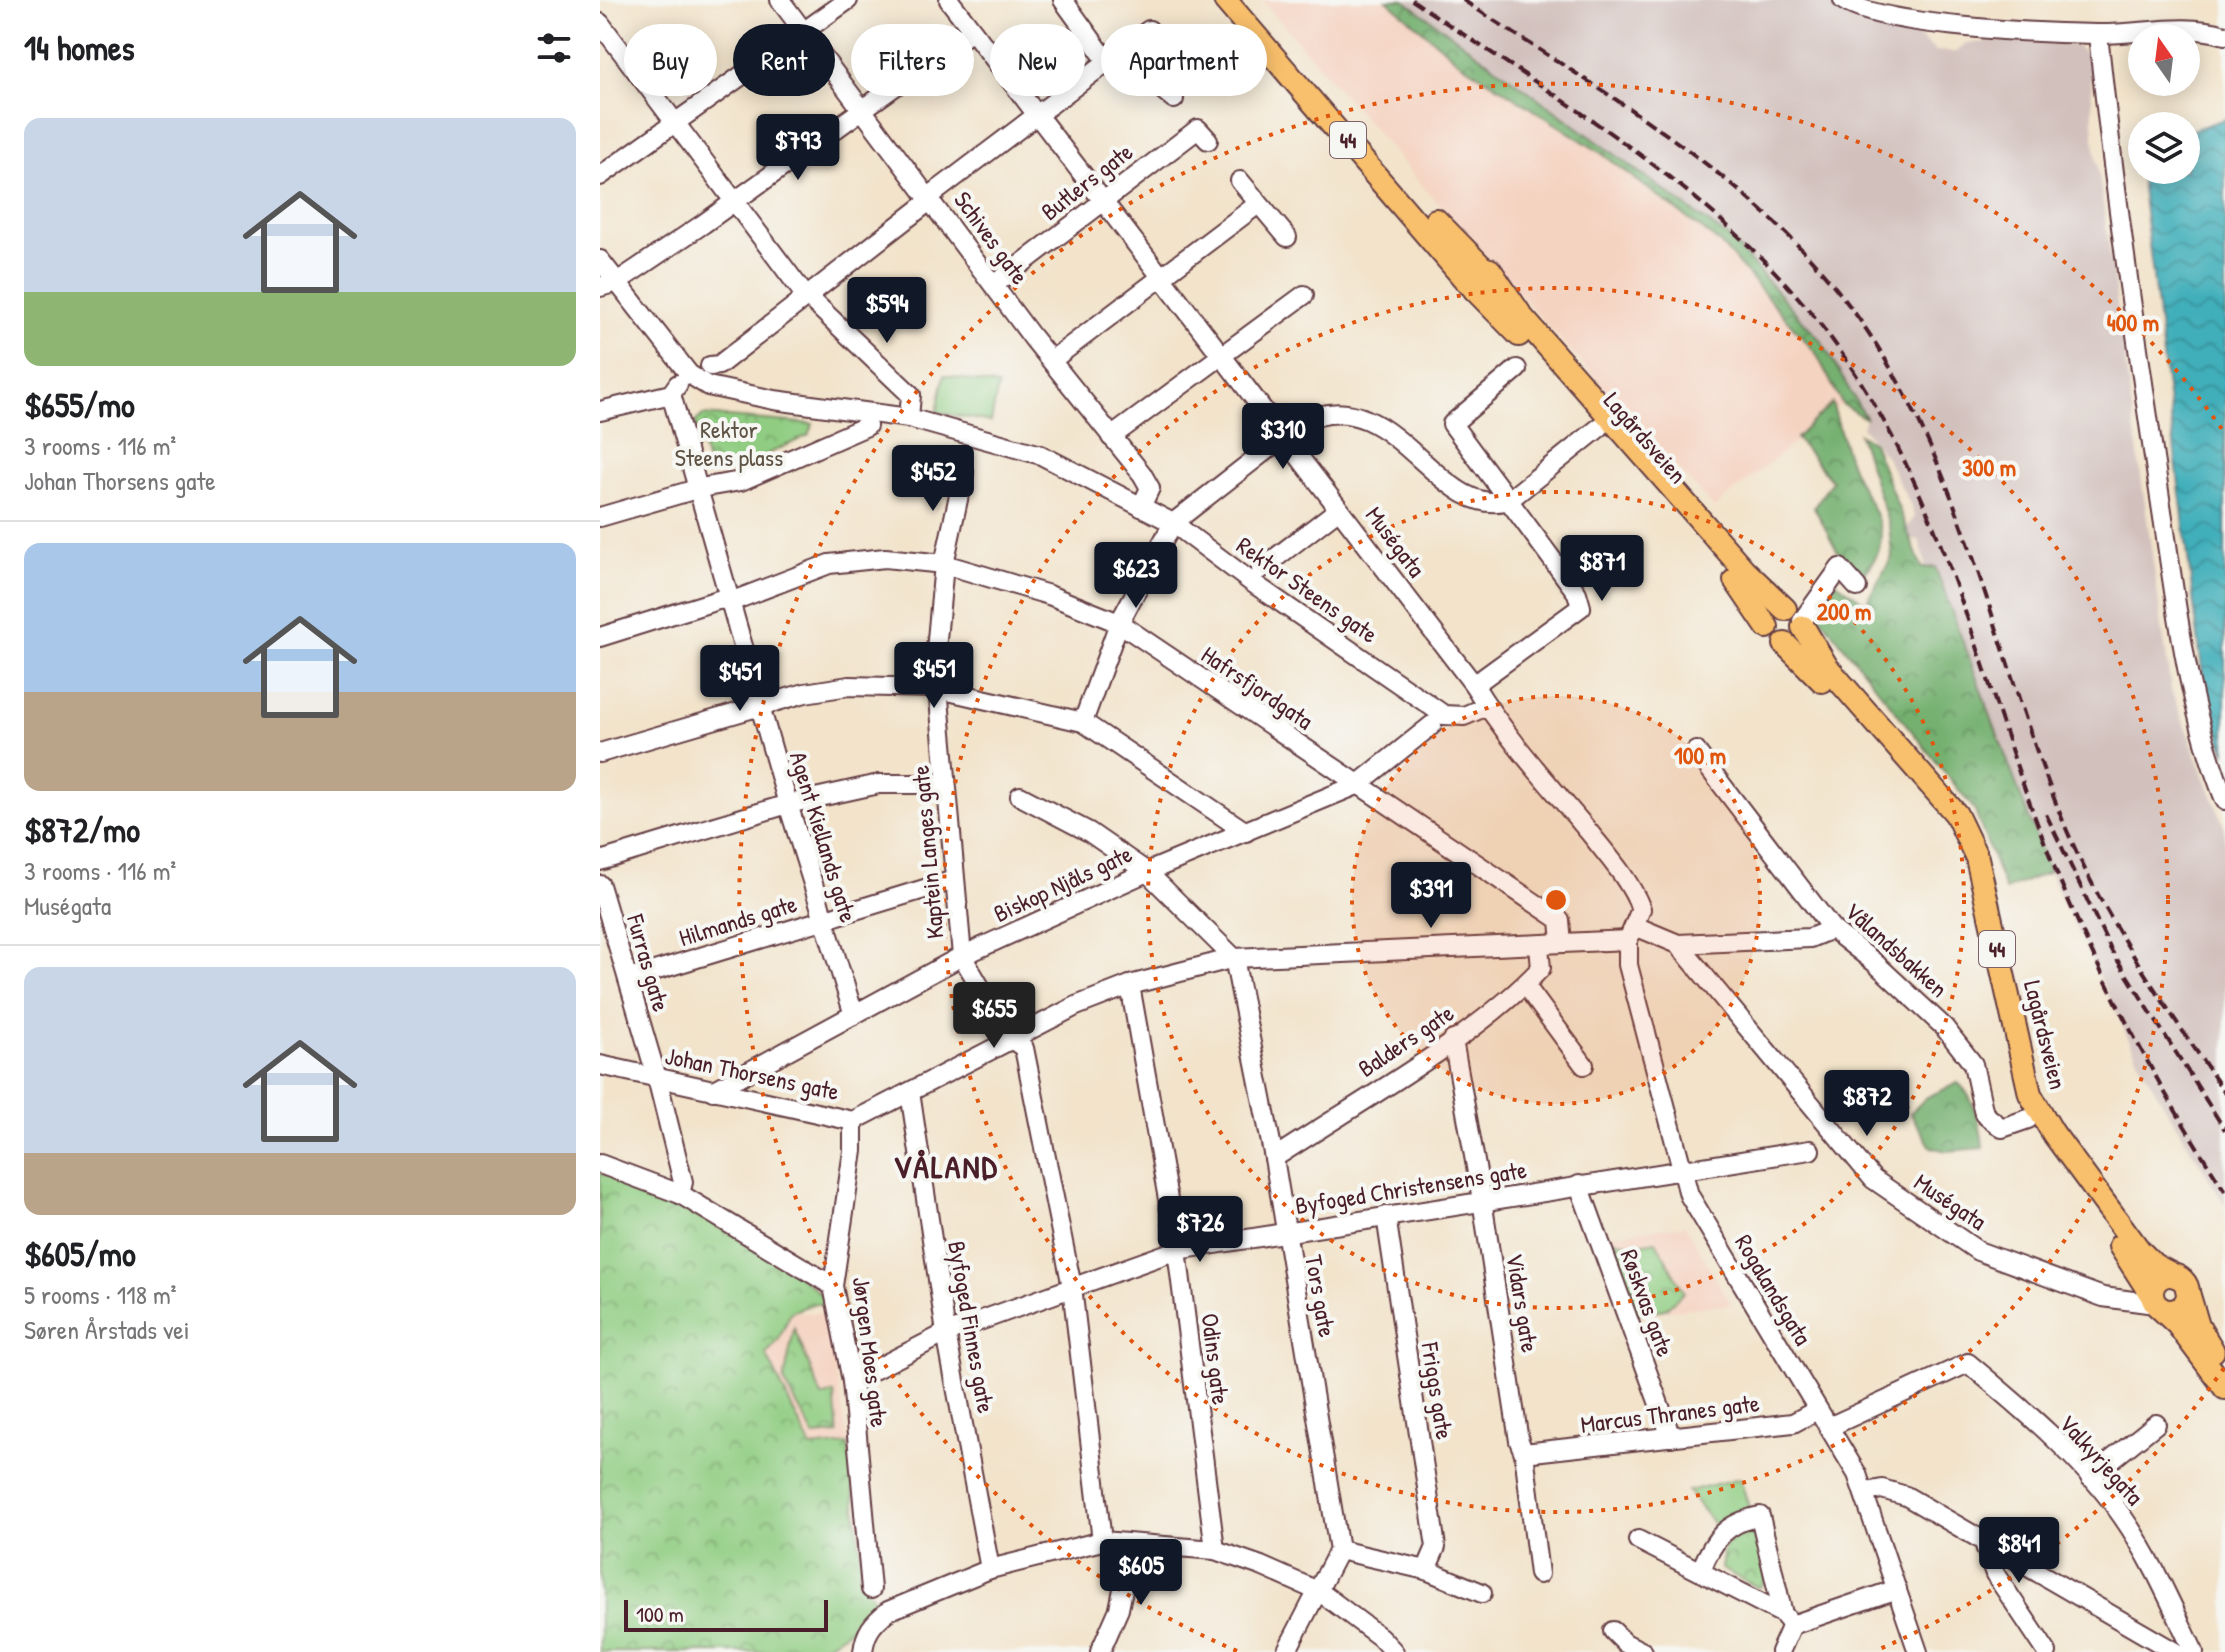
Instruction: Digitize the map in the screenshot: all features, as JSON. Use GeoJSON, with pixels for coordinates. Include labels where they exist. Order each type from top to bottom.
{"type":"FeatureCollection","features":[{"type":"Feature","properties":{"kind":"main road","name":"Lagårdsveien"},"geometry":{"type":"LineString","coordinates":[[1225,0],[1431,236],[1522,317],[1753,579],[1796,617],[1827,667],[1962,823],[1977,858],[2033,1102],[2139,1250],[2154,1265],[2181,1282]]}},
{"type":"Feature","properties":{"kind":"main road","name":"Lagårdsveien"},"geometry":{"type":"LineString","coordinates":[[1244,0],[1441,225],[1479,278],[1600,427],[1750,598],[1767,627]]}},
{"type":"Feature","properties":{"kind":"main road"},"geometry":{"type":"LineString","coordinates":[[1767,627],[1772,614],[1796,617],[1798,639],[1785,644]]}},
{"type":"Feature","properties":{"kind":"main road","name":"44"},"geometry":{"type":"LineString","coordinates":[[1767,627],[1773,640],[1785,644]]}},
{"type":"Feature","properties":{"kind":"main road","name":"Lagårdsveien"},"geometry":{"type":"LineString","coordinates":[[1785,644],[1817,675],[1937,811],[1958,841],[1972,881],[2015,1087],[2028,1119],[2155,1303],[2177,1324],[2225,1388]]}},
{"type":"Feature","properties":{"kind":"main road"},"geometry":{"type":"LineString","coordinates":[[2156,1281],[2181,1282],[2186,1301],[2180,1308],[2155,1303],[2156,1281]]}},
{"type":"Feature","properties":{"kind":"main road"},"geometry":{"type":"LineString","coordinates":[[2181,1282],[2198,1326],[2225,1368]]}},
{"type":"Feature","properties":{"kind":"street","name":"Schives gate"},"geometry":{"type":"LineString","coordinates":[[780,0],[797,24]]}},
{"type":"Feature","properties":{"kind":"street"},"geometry":{"type":"LineString","coordinates":[[816,24],[848,0]]}},
{"type":"Feature","properties":{"kind":"street","name":"Muségata"},"geometry":{"type":"LineString","coordinates":[[949,0],[967,24]]}},
{"type":"Feature","properties":{"kind":"street"},"geometry":{"type":"LineString","coordinates":[[1063,0],[1101,43]]}},
{"type":"Feature","properties":{"kind":"street"},"geometry":{"type":"LineString","coordinates":[[1843,0],[1874,14],[1904,18],[2098,34],[2192,29],[2225,35]]}},
{"type":"Feature","properties":{"kind":"street"},"geometry":{"type":"LineString","coordinates":[[600,23],[806,296],[911,395],[909,418]]}},
{"type":"Feature","properties":{"kind":"street","name":"Muségata"},"geometry":{"type":"LineString","coordinates":[[974,34],[1163,277],[1487,706],[1573,809],[1634,892],[1641,909],[1631,933],[1678,944],[1873,1179],[1978,1251],[2103,1297],[2155,1303]]}},
{"type":"Feature","properties":{"kind":"street"},"geometry":{"type":"LineString","coordinates":[[2098,34],[2142,376],[2189,682],[2208,758],[2225,800]]}},
{"type":"Feature","properties":{"kind":"street"},"geometry":{"type":"LineString","coordinates":[[710,366],[719,365],[1101,66]]}},
{"type":"Feature","properties":{"kind":"street","name":"Schives gate"},"geometry":{"type":"LineString","coordinates":[[835,73],[1150,488],[1141,507]]}},
{"type":"Feature","properties":{"kind":"street"},"geometry":{"type":"LineString","coordinates":[[600,176],[733,83]]}},
{"type":"Feature","properties":{"kind":"street"},"geometry":{"type":"LineString","coordinates":[[609,284],[733,202],[879,96]]}},
{"type":"Feature","properties":{"kind":"street"},"geometry":{"type":"LineString","coordinates":[[1170,96],[1174,99]]}},
{"type":"Feature","properties":{"kind":"street","name":"Butlers gate"},"geometry":{"type":"LineString","coordinates":[[995,284],[1198,129],[1208,140]]}},
{"type":"Feature","properties":{"kind":"street"},"geometry":{"type":"LineString","coordinates":[[1240,181],[1287,237]]}},
{"type":"Feature","properties":{"kind":"street"},"geometry":{"type":"LineString","coordinates":[[1052,360],[1258,204]]}},
{"type":"Feature","properties":{"kind":"street"},"geometry":{"type":"LineString","coordinates":[[600,260],[609,284],[689,374],[671,394],[600,411]]}},
{"type":"Feature","properties":{"kind":"street"},"geometry":{"type":"LineString","coordinates":[[1111,437],[1304,295]]}},
{"type":"Feature","properties":{"kind":"street"},"geometry":{"type":"LineString","coordinates":[[1474,685],[1581,607],[1577,593],[1452,424],[1517,369]]}},
{"type":"Feature","properties":{"kind":"street","name":"Rektor Steens gate"},"geometry":{"type":"LineString","coordinates":[[689,374],[708,386],[774,400],[909,418],[1041,455],[1173,523],[1250,581],[1444,715],[1464,716],[1487,706]]}},
{"type":"Feature","properties":{"kind":"street","name":"Agent Kiellands gate"},"geometry":{"type":"LineString","coordinates":[[671,394],[788,804],[854,1015]]}},
{"type":"Feature","properties":{"kind":"street"},"geometry":{"type":"LineString","coordinates":[[1083,722],[1119,623],[1173,523],[1283,436],[1319,414],[1337,411],[1370,420],[1460,490],[1496,504],[1509,500],[1600,427]]}},
{"type":"Feature","properties":{"kind":"street"},"geometry":{"type":"LineString","coordinates":[[600,517],[700,488],[741,481],[867,426]]}},
{"type":"Feature","properties":{"kind":"street","name":"Kaptein Langes gate"},"geometry":{"type":"LineString","coordinates":[[964,472],[944,564],[935,688],[962,956],[1010,1038],[1024,1048],[1072,1287],[1102,1541]]}},
{"type":"Feature","properties":{"kind":"street"},"geometry":{"type":"LineString","coordinates":[[1261,569],[1339,509]]}},
{"type":"Feature","properties":{"kind":"street","name":"Hafrsfjordgata"},"geometry":{"type":"LineString","coordinates":[[600,637],[718,600],[730,601],[829,564],[885,558],[944,564],[1020,585],[1119,623],[1560,920],[1562,943]]}},
{"type":"Feature","properties":{"kind":"street"},"geometry":{"type":"LineString","coordinates":[[1796,617],[1812,612],[1828,582],[1840,568],[1857,587]]}},
{"type":"Feature","properties":{"kind":"street"},"geometry":{"type":"LineString","coordinates":[[600,753],[760,705],[849,686],[935,688],[1083,722],[1246,832]]}},
{"type":"Feature","properties":{"kind":"street","name":"Biskop Njåls gate"},"geometry":{"type":"LineString","coordinates":[[713,1091],[962,956],[1147,872],[1357,785],[1432,725]]}},
{"type":"Feature","properties":{"kind":"street","name":"Vålandsbakken"},"geometry":{"type":"LineString","coordinates":[[1696,751],[1832,929],[1874,962],[1944,1027],[1973,1064],[1980,1106],[1991,1122],[2002,1128],[2028,1119]]}},
{"type":"Feature","properties":{"kind":"street"},"geometry":{"type":"LineString","coordinates":[[600,861],[788,804],[879,784],[945,784]]}},
{"type":"Feature","properties":{"kind":"street"},"geometry":{"type":"LineString","coordinates":[[1020,796],[1089,832],[1147,872],[1234,958]]}},
{"type":"Feature","properties":{"kind":"street","name":"Hilmands gate"},"geometry":{"type":"LineString","coordinates":[[628,979],[954,880]]}},
{"type":"Feature","properties":{"kind":"street","name":"Furras gate"},"geometry":{"type":"LineString","coordinates":[[600,885],[657,1078],[683,1182],[680,1194]]}},
{"type":"Feature","properties":{"kind":"street"},"geometry":{"type":"LineString","coordinates":[[1678,944],[1810,938],[1832,929]]}},
{"type":"Feature","properties":{"kind":"street","name":"Johan Thorsens gate"},"geometry":{"type":"LineString","coordinates":[[600,1065],[853,1121],[1010,1038],[1130,985],[1234,958],[1539,947],[1631,933]]}},
{"type":"Feature","properties":{"kind":"street","name":"Rogalandsgata"},"geometry":{"type":"LineString","coordinates":[[1631,933],[1628,965],[1689,1195],[1866,1492],[1918,1652]]}},
{"type":"Feature","properties":{"kind":"street","name":"Balders gate"},"geometry":{"type":"LineString","coordinates":[[1274,1158],[1453,1040],[1525,985],[1541,968],[1539,947]]}},
{"type":"Feature","properties":{"kind":"street","name":"Tors gate"},"geometry":{"type":"LineString","coordinates":[[1234,958],[1274,1158],[1339,1550]]}},
{"type":"Feature","properties":{"kind":"street","name":"Odins gate"},"geometry":{"type":"LineString","coordinates":[[1130,985],[1177,1250],[1215,1550]]}},
{"type":"Feature","properties":{"kind":"street"},"geometry":{"type":"LineString","coordinates":[[1525,985],[1584,1065]]}},
{"type":"Feature","properties":{"kind":"street","name":"Vidars gate"},"geometry":{"type":"LineString","coordinates":[[1453,1040],[1482,1200],[1519,1441],[1524,1453],[1539,1574]]}},
{"type":"Feature","properties":{"kind":"street","name":"Byfoged Finnes gate"},"geometry":{"type":"LineString","coordinates":[[910,1092],[946,1333],[990,1569]]}},
{"type":"Feature","properties":{"kind":"street","name":"Jørgen Moes gate"},"geometry":{"type":"LineString","coordinates":[[853,1121],[853,1151],[833,1286],[852,1381],[871,1589]]}},
{"type":"Feature","properties":{"kind":"street","name":"Byfoged Christensens gate"},"geometry":{"type":"LineString","coordinates":[[852,1381],[946,1333],[1177,1250],[1810,1150]]}},
{"type":"Feature","properties":{"kind":"street"},"geometry":{"type":"LineString","coordinates":[[600,1164],[680,1194],[833,1286]]}},
{"type":"Feature","properties":{"kind":"street","name":"Røskvas gate"},"geometry":{"type":"LineString","coordinates":[[1579,1185],[1671,1437]]}},
{"type":"Feature","properties":{"kind":"street","name":"Friggs gate"},"geometry":{"type":"LineString","coordinates":[[1386,1216],[1436,1536],[1426,1570]]}},
{"type":"Feature","properties":{"kind":"street","name":"Valkyrjegata"},"geometry":{"type":"LineString","coordinates":[[1829,1427],[1968,1363],[2090,1477],[2124,1519],[2194,1652]]}},
{"type":"Feature","properties":{"kind":"street","name":"Marcus Thranes gate"},"geometry":{"type":"LineString","coordinates":[[1524,1453],[1793,1423],[1817,1410]]}},
{"type":"Feature","properties":{"kind":"street"},"geometry":{"type":"LineString","coordinates":[[2090,1477],[2156,1424]]}},
{"type":"Feature","properties":{"kind":"street"},"geometry":{"type":"LineString","coordinates":[[1866,1492],[1882,1489],[1906,1496],[2175,1652]]}},
{"type":"Feature","properties":{"kind":"street"},"geometry":{"type":"LineString","coordinates":[[1701,1570],[1718,1535],[1731,1525],[1760,1516],[1788,1619],[1780,1652]]}},
{"type":"Feature","properties":{"kind":"street"},"geometry":{"type":"LineString","coordinates":[[1638,1540],[1701,1570],[1788,1619],[1897,1589]]}},
{"type":"Feature","properties":{"kind":"street"},"geometry":{"type":"LineString","coordinates":[[1983,1540],[1995,1574],[2047,1652]]}},
{"type":"Feature","properties":{"kind":"street"},"geometry":{"type":"LineString","coordinates":[[863,1652],[865,1637],[875,1622],[888,1611],[990,1569],[1102,1541],[1215,1550],[1320,1592],[1380,1637],[1394,1652]]}},
{"type":"Feature","properties":{"kind":"street"},"geometry":{"type":"LineString","coordinates":[[1100,1652],[1119,1609],[1132,1545]]}},
{"type":"Feature","properties":{"kind":"street"},"geometry":{"type":"LineString","coordinates":[[1286,1652],[1320,1592],[1339,1550],[1426,1570],[1482,1593]]}},
{"type":"Feature","properties":{"kind":"street"},"geometry":{"type":"LineString","coordinates":[[1613,1631],[1625,1643],[1643,1652]]}},
{"type":"Feature","properties":{"kind":"shaded area"},"geometry":{"type":"Polygon","coordinates":[[[1262,0],[1387,0],[1458,61],[1601,153],[1721,244],[1816,353],[1842,404],[1714,508],[1467,237],[1262,0]]]}},
{"type":"Feature","properties":{"kind":"shaded area"},"geometry":{"type":"Polygon","coordinates":[[[1404,0],[1831,0],[1849,13],[1917,34],[1935,51],[1957,52],[1966,43],[2027,41],[2077,46],[2090,58],[2094,140],[2171,690],[2225,829],[2225,1205],[2146,1075],[2049,872],[1937,606],[1919,540],[1904,540],[1902,534],[1914,518],[1912,508],[1886,457],[1862,427],[1865,419],[1822,342],[1729,238],[1404,0]]]}},
{"type":"Feature","properties":{"kind":"shaded area"},"geometry":{"type":"Polygon","coordinates":[[[1685,1225],[1731,1304],[1635,1314],[1604,1235],[1685,1225]]]}},
{"type":"Feature","properties":{"kind":"shaded area"},"geometry":{"type":"Polygon","coordinates":[[[791,1312],[826,1313],[848,1443],[811,1448],[773,1371],[766,1354],[779,1341],[791,1312]]]}},
{"type":"Feature","properties":{"kind":"green space"},"geometry":{"type":"Polygon","coordinates":[[[1387,0],[1404,0],[1729,238],[1822,342],[1866,419],[1842,404],[1816,353],[1721,244],[1601,153],[1458,61],[1387,0]]]}},
{"type":"Feature","properties":{"kind":"green space"},"geometry":{"type":"Polygon","coordinates":[[[944,375],[998,386],[991,422],[937,412],[944,375]]]}},
{"type":"Feature","properties":{"kind":"green space"},"geometry":{"type":"Polygon","coordinates":[[[1832,403],[1850,462],[1873,509],[1881,534],[1875,559],[1865,573],[1849,573],[1814,507],[1832,481],[1796,438],[1832,403]]]}},
{"type":"Feature","properties":{"kind":"green space","name":"Rektor Steens plass"},"geometry":{"type":"Polygon","coordinates":[[[703,415],[813,424],[809,435],[731,471],[708,466],[695,422],[703,415]]]}},
{"type":"Feature","properties":{"kind":"green space"},"geometry":{"type":"Polygon","coordinates":[[[1859,434],[1873,443],[1922,568],[1935,567],[2049,872],[2005,890],[1974,809],[1818,614],[1836,582],[1866,603],[1892,557],[1889,525],[1859,434]]]}},
{"type":"Feature","properties":{"kind":"green space"},"geometry":{"type":"Polygon","coordinates":[[[1958,1083],[1976,1112],[1983,1148],[1946,1151],[1931,1147],[1910,1113],[1927,1097],[1958,1083]]]}},
{"type":"Feature","properties":{"kind":"green space"},"geometry":{"type":"Polygon","coordinates":[[[600,1173],[647,1189],[748,1243],[803,1279],[820,1294],[827,1306],[815,1303],[791,1312],[778,1341],[766,1354],[811,1448],[848,1444],[862,1564],[859,1569],[860,1584],[882,1606],[879,1612],[814,1652],[600,1652],[600,1173]]]}},
{"type":"Feature","properties":{"kind":"green space"},"geometry":{"type":"Polygon","coordinates":[[[1607,1238],[1632,1245],[1656,1241],[1684,1292],[1665,1309],[1635,1314],[1607,1238]]]}},
{"type":"Feature","properties":{"kind":"green space"},"geometry":{"type":"Polygon","coordinates":[[[794,1328],[822,1397],[834,1393],[838,1434],[814,1436],[784,1381],[794,1328]]]}},
{"type":"Feature","properties":{"kind":"green space"},"geometry":{"type":"Polygon","coordinates":[[[1740,1478],[1750,1511],[1717,1528],[1688,1491],[1740,1478]]]}},
{"type":"Feature","properties":{"kind":"green space"},"geometry":{"type":"Polygon","coordinates":[[[1743,1530],[1749,1530],[1756,1536],[1767,1579],[1759,1588],[1721,1569],[1724,1547],[1743,1530]]]}},
{"type":"Feature","properties":{"kind":"water"},"geometry":{"type":"Polygon","coordinates":[[[2225,119],[2225,754],[2203,677],[2141,184],[2200,184],[2200,127],[2225,119]]]}},
{"type":"Feature","properties":{"kind":"railway"},"geometry":{"type":"LineString","coordinates":[[1412,0],[1582,113],[1691,195],[1742,239],[1790,288],[1833,341],[1869,396],[1927,510],[2033,812],[2095,959],[2143,1054],[2225,1191]]}},
{"type":"Feature","properties":{"kind":"railway"},"geometry":{"type":"LineString","coordinates":[[1463,0],[1615,99],[1713,170],[1803,250],[1842,296],[1883,356],[1917,418],[1946,483],[2038,754],[2079,857],[2137,961],[2225,1093]]}},
{"type":"Feature","properties":{"kind":"railway"},"geometry":{"type":"LineString","coordinates":[[2046,814],[2111,950],[2225,1130]]}},
{"type":"Feature","properties":{"kind":"district","name":"VÅLAND"},"geometry":{"type":"Point","coordinates":[946,1167]}}]}
